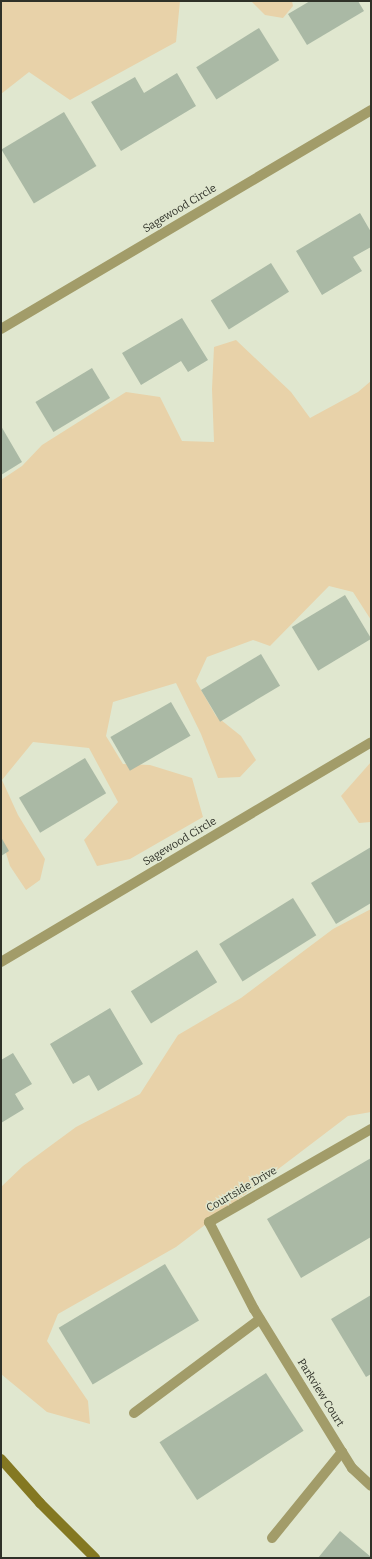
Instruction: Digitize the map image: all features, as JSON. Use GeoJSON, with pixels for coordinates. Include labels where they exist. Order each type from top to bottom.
{"type":"FeatureCollection","features":[{"type":"Feature","properties":{"kind":"main road"},"geometry":{"type":"LineString","coordinates":[[1,1459],[40,1503],[95,1558]]}},
{"type":"Feature","properties":{"kind":"street","name":"Sagewood Circle"},"geometry":{"type":"LineString","coordinates":[[1,329],[371,110]]}},
{"type":"Feature","properties":{"kind":"street","name":"Sagewood Circle"},"geometry":{"type":"LineString","coordinates":[[1,962],[371,742]]}},
{"type":"Feature","properties":{"kind":"street","name":"Courtside Drive"},"geometry":{"type":"LineString","coordinates":[[254,1309],[209,1222],[371,1129]]}},
{"type":"Feature","properties":{"kind":"street","name":"Parkview Court"},"geometry":{"type":"LineString","coordinates":[[254,1309],[352,1468],[371,1486]]}},
{"type":"Feature","properties":{"kind":"street"},"geometry":{"type":"LineString","coordinates":[[134,1413],[260,1319]]}},
{"type":"Feature","properties":{"kind":"street"},"geometry":{"type":"LineString","coordinates":[[272,1538],[342,1452]]}},
{"type":"Feature","properties":{"kind":"shaded area"},"geometry":{"type":"Polygon","coordinates":[[[1,1],[180,1],[176,42],[70,100],[29,72],[1,94],[1,1]]]}},
{"type":"Feature","properties":{"kind":"shaded area"},"geometry":{"type":"Polygon","coordinates":[[[251,1],[292,1],[293,6],[283,18],[265,15],[251,1]]]}},
{"type":"Feature","properties":{"kind":"shaded area"},"geometry":{"type":"Polygon","coordinates":[[[236,340],[291,392],[310,418],[358,392],[371,381],[371,620],[353,592],[329,586],[270,646],[253,640],[207,657],[196,681],[216,716],[241,736],[256,760],[240,777],[218,778],[201,734],[176,683],[113,702],[106,736],[123,764],[150,765],[192,778],[203,817],[130,859],[97,866],[84,840],[118,802],[89,748],[33,742],[2,780],[18,815],[45,859],[40,880],[26,890],[10,866],[1,837],[1,480],[22,466],[42,445],[126,392],[160,397],[182,441],[214,442],[212,389],[214,347],[236,340]]]}},
{"type":"Feature","properties":{"kind":"shaded area"},"geometry":{"type":"Polygon","coordinates":[[[371,762],[371,822],[359,823],[341,796],[371,762]]]}},
{"type":"Feature","properties":{"kind":"shaded area"},"geometry":{"type":"Polygon","coordinates":[[[371,909],[371,1112],[348,1116],[176,1247],[58,1314],[47,1341],[88,1401],[90,1424],[47,1412],[1,1374],[1,1187],[23,1166],[76,1127],[140,1094],[178,1035],[241,998],[333,929],[371,909]]]}},
{"type":"Feature","properties":{"kind":"building"},"geometry":{"type":"Polygon","coordinates":[[[310,1],[358,1],[364,11],[307,45],[288,14],[310,1]]]}},
{"type":"Feature","properties":{"kind":"building"},"geometry":{"type":"Polygon","coordinates":[[[259,28],[279,60],[216,99],[196,67],[259,28]]]}},
{"type":"Feature","properties":{"kind":"building"},"geometry":{"type":"Polygon","coordinates":[[[177,73],[196,106],[121,151],[91,102],[135,77],[144,93],[177,73]]]}},
{"type":"Feature","properties":{"kind":"building"},"geometry":{"type":"Polygon","coordinates":[[[64,112],[96,166],[34,204],[1,150],[64,112]]]}},
{"type":"Feature","properties":{"kind":"building"},"geometry":{"type":"Polygon","coordinates":[[[360,213],[371,232],[371,247],[353,257],[362,271],[322,295],[296,251],[360,213]]]}},
{"type":"Feature","properties":{"kind":"building"},"geometry":{"type":"Polygon","coordinates":[[[271,263],[289,292],[229,329],[211,301],[271,263]]]}},
{"type":"Feature","properties":{"kind":"building"},"geometry":{"type":"Polygon","coordinates":[[[182,318],[208,360],[188,372],[181,361],[141,385],[122,353],[182,318]]]}},
{"type":"Feature","properties":{"kind":"building"},"geometry":{"type":"Polygon","coordinates":[[[92,368],[110,398],[53,432],[35,402],[92,368]]]}},
{"type":"Feature","properties":{"kind":"building"},"geometry":{"type":"Polygon","coordinates":[[[1,426],[22,462],[1,475],[1,426]]]}},
{"type":"Feature","properties":{"kind":"building"},"geometry":{"type":"Polygon","coordinates":[[[345,595],[371,639],[318,671],[292,627],[345,595]]]}},
{"type":"Feature","properties":{"kind":"building"},"geometry":{"type":"Polygon","coordinates":[[[261,654],[280,686],[220,722],[201,690],[261,654]]]}},
{"type":"Feature","properties":{"kind":"building"},"geometry":{"type":"Polygon","coordinates":[[[171,702],[190,736],[130,771],[110,737],[171,702]]]}},
{"type":"Feature","properties":{"kind":"building"},"geometry":{"type":"Polygon","coordinates":[[[85,758],[106,793],[40,833],[19,798],[85,758]]]}},
{"type":"Feature","properties":{"kind":"building"},"geometry":{"type":"Polygon","coordinates":[[[1,837],[9,851],[1,856],[1,837]]]}},
{"type":"Feature","properties":{"kind":"building"},"geometry":{"type":"Polygon","coordinates":[[[371,847],[371,903],[336,924],[311,883],[371,847]]]}},
{"type":"Feature","properties":{"kind":"building"},"geometry":{"type":"Polygon","coordinates":[[[293,898],[316,935],[243,981],[219,944],[293,898]]]}},
{"type":"Feature","properties":{"kind":"building"},"geometry":{"type":"Polygon","coordinates":[[[197,950],[217,982],[151,1024],[131,991],[197,950]]]}},
{"type":"Feature","properties":{"kind":"building"},"geometry":{"type":"Polygon","coordinates":[[[110,1008],[143,1064],[98,1091],[89,1075],[73,1084],[50,1044],[110,1008]]]}},
{"type":"Feature","properties":{"kind":"building"},"geometry":{"type":"Polygon","coordinates":[[[13,1053],[32,1084],[15,1094],[24,1109],[1,1123],[1,1060],[13,1053]]]}},
{"type":"Feature","properties":{"kind":"building"},"geometry":{"type":"Polygon","coordinates":[[[371,1158],[371,1237],[301,1278],[267,1219],[371,1158]]]}},
{"type":"Feature","properties":{"kind":"building"},"geometry":{"type":"Polygon","coordinates":[[[165,1264],[199,1321],[93,1384],[59,1328],[165,1264]]]}},
{"type":"Feature","properties":{"kind":"building"},"geometry":{"type":"Polygon","coordinates":[[[371,1295],[371,1374],[366,1377],[331,1319],[371,1295]]]}},
{"type":"Feature","properties":{"kind":"building"},"geometry":{"type":"Polygon","coordinates":[[[266,1373],[304,1431],[197,1500],[159,1442],[266,1373]]]}},
{"type":"Feature","properties":{"kind":"building"},"geometry":{"type":"Polygon","coordinates":[[[340,1531],[371,1557],[371,1558],[318,1558],[340,1531]]]}}]}
